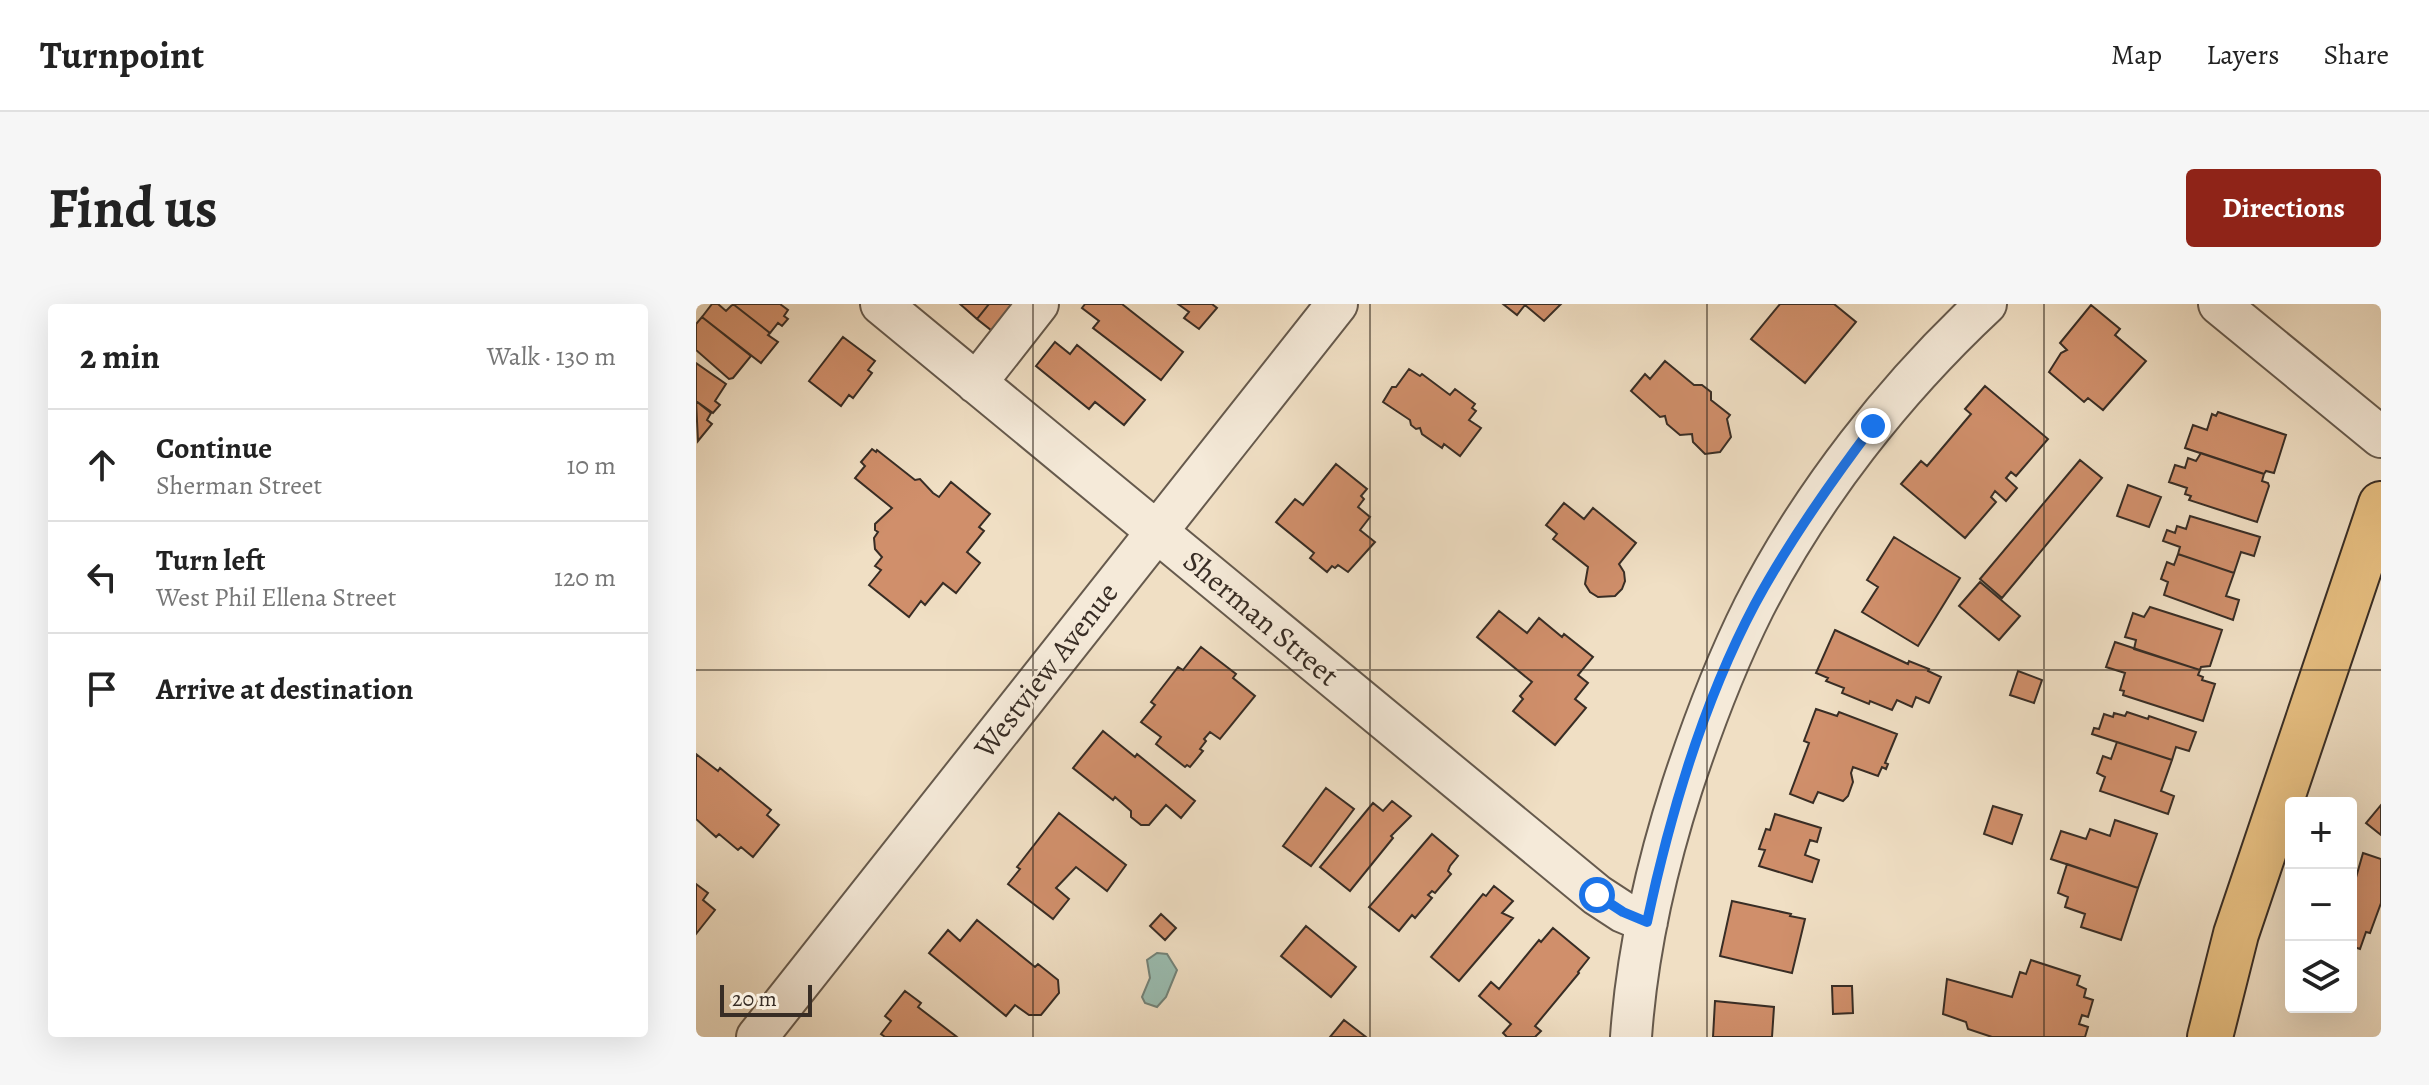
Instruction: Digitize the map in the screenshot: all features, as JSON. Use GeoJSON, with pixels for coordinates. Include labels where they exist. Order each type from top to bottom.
{"type":"FeatureCollection","features":[{"type":"Feature","properties":{"kind":"main road"},"geometry":{"type":"LineString","coordinates":[[2210,1037],[2236,934],[2381,504]]}},
{"type":"Feature","properties":{"kind":"street","name":"Sherman Street"},"geometry":{"type":"LineString","coordinates":[[881,304],[1597,895],[1623,912],[1647,922]]}},
{"type":"Feature","properties":{"kind":"street"},"geometry":{"type":"LineString","coordinates":[[976,383],[1038,304]]}},
{"type":"Feature","properties":{"kind":"street","name":"Westview Avenue"},"geometry":{"type":"LineString","coordinates":[[757,1037],[1337,304]]}},
{"type":"Feature","properties":{"kind":"street"},"geometry":{"type":"LineString","coordinates":[[1631,1037],[1658,868],[1700,734],[1755,606],[1810,514],[1873,426],[1919,372],[1986,304]]}},
{"type":"Feature","properties":{"kind":"street"},"geometry":{"type":"LineString","coordinates":[[2219,304],[2381,437]]}},
{"type":"Feature","properties":{"kind":"water"},"geometry":{"type":"Polygon","coordinates":[[[1157,953],[1167,954],[1177,970],[1166,997],[1157,1007],[1145,1003],[1142,997],[1150,978],[1147,960],[1157,953]]]}},
{"type":"Feature","properties":{"kind":"building"},"geometry":{"type":"Polygon","coordinates":[[[712,304],[718,304],[726,311],[733,304],[778,342],[761,363],[702,317],[712,304]]]}},
{"type":"Feature","properties":{"kind":"building"},"geometry":{"type":"Polygon","coordinates":[[[733,304],[780,304],[788,310],[784,316],[788,319],[782,326],[778,323],[770,333],[733,304]]]}},
{"type":"Feature","properties":{"kind":"building"},"geometry":{"type":"Polygon","coordinates":[[[960,304],[989,304],[977,319],[960,304]]]}},
{"type":"Feature","properties":{"kind":"building"},"geometry":{"type":"Polygon","coordinates":[[[989,304],[1022,304],[996,334],[977,319],[989,304]]]}},
{"type":"Feature","properties":{"kind":"building"},"geometry":{"type":"Polygon","coordinates":[[[1085,304],[1122,304],[1183,352],[1161,380],[1093,328],[1099,321],[1082,308],[1085,304]]]}},
{"type":"Feature","properties":{"kind":"building"},"geometry":{"type":"Polygon","coordinates":[[[1178,304],[1212,304],[1217,308],[1199,329],[1184,318],[1189,312],[1178,304]]]}},
{"type":"Feature","properties":{"kind":"building"},"geometry":{"type":"Polygon","coordinates":[[[1503,304],[1561,304],[1544,321],[1525,305],[1517,315],[1503,304]]]}},
{"type":"Feature","properties":{"kind":"building"},"geometry":{"type":"Polygon","coordinates":[[[1780,304],[1834,304],[1856,322],[1805,383],[1751,339],[1780,304]]]}},
{"type":"Feature","properties":{"kind":"building"},"geometry":{"type":"Polygon","coordinates":[[[2091,305],[2120,329],[2115,335],[2146,361],[2103,410],[2088,398],[2084,402],[2049,372],[2061,353],[2067,350],[2060,343],[2091,305]]]}},
{"type":"Feature","properties":{"kind":"building"},"geometry":{"type":"Polygon","coordinates":[[[702,317],[751,356],[733,378],[729,379],[696,350],[696,324],[702,317]]]}},
{"type":"Feature","properties":{"kind":"building"},"geometry":{"type":"Polygon","coordinates":[[[843,337],[875,361],[868,370],[872,373],[853,398],[849,395],[841,406],[809,381],[843,337]]]}},
{"type":"Feature","properties":{"kind":"building"},"geometry":{"type":"Polygon","coordinates":[[[1055,342],[1070,354],[1077,345],[1145,400],[1124,425],[1095,402],[1089,409],[1036,366],[1055,342]]]}},
{"type":"Feature","properties":{"kind":"building"},"geometry":{"type":"Polygon","coordinates":[[[1665,361],[1694,385],[1702,385],[1711,392],[1711,400],[1730,415],[1727,419],[1731,437],[1720,452],[1705,454],[1693,442],[1692,434],[1680,435],[1667,424],[1665,416],[1660,417],[1631,391],[1645,374],[1650,379],[1665,361]]]}},
{"type":"Feature","properties":{"kind":"building"},"geometry":{"type":"Polygon","coordinates":[[[696,363],[726,384],[715,401],[720,405],[713,413],[696,401],[696,363]]]}},
{"type":"Feature","properties":{"kind":"building"},"geometry":{"type":"Polygon","coordinates":[[[1409,369],[1420,376],[1422,374],[1450,395],[1455,389],[1475,404],[1472,408],[1476,411],[1469,420],[1481,428],[1460,456],[1422,434],[1420,428],[1416,429],[1410,420],[1383,402],[1409,369]]]}},
{"type":"Feature","properties":{"kind":"building"},"geometry":{"type":"Polygon","coordinates":[[[1985,386],[2048,439],[2016,476],[2011,472],[2006,478],[2017,488],[2006,501],[1995,491],[1991,497],[1996,502],[1965,538],[1901,484],[1921,461],[1927,466],[1971,414],[1965,409],[1985,386]]]}},
{"type":"Feature","properties":{"kind":"building"},"geometry":{"type":"Polygon","coordinates":[[[696,401],[711,413],[707,420],[712,424],[698,441],[696,401]]]}},
{"type":"Feature","properties":{"kind":"building"},"geometry":{"type":"Polygon","coordinates":[[[2218,412],[2286,435],[2274,473],[2266,471],[2264,474],[2185,448],[2193,425],[2207,430],[2212,414],[2216,416],[2218,412]]]}},
{"type":"Feature","properties":{"kind":"building"},"geometry":{"type":"Polygon","coordinates":[[[872,449],[915,480],[920,479],[939,497],[951,482],[990,514],[979,527],[984,531],[967,552],[980,563],[956,593],[943,583],[925,605],[921,601],[909,617],[869,585],[881,570],[875,566],[882,557],[875,549],[874,538],[878,532],[875,524],[892,508],[855,478],[865,466],[861,462],[872,449]]]}},
{"type":"Feature","properties":{"kind":"building"},"geometry":{"type":"Polygon","coordinates":[[[2201,453],[2264,474],[2262,481],[2269,486],[2257,522],[2189,500],[2191,496],[2185,494],[2187,488],[2169,482],[2175,465],[2185,468],[2188,458],[2196,461],[2201,453]]]}},
{"type":"Feature","properties":{"kind":"building"},"geometry":{"type":"Polygon","coordinates":[[[2080,460],[2102,478],[2002,598],[1980,579],[2080,460]]]}},
{"type":"Feature","properties":{"kind":"building"},"geometry":{"type":"Polygon","coordinates":[[[1336,464],[1367,489],[1358,507],[1370,517],[1360,530],[1375,542],[1348,572],[1338,565],[1327,572],[1310,558],[1314,553],[1276,522],[1295,499],[1303,505],[1336,464]]]}},
{"type":"Feature","properties":{"kind":"building"},"geometry":{"type":"Polygon","coordinates":[[[2128,485],[2161,497],[2149,527],[2117,516],[2128,485]]]}},
{"type":"Feature","properties":{"kind":"building"},"geometry":{"type":"Polygon","coordinates":[[[1564,503],[1584,519],[1593,508],[1636,543],[1619,564],[1625,581],[1615,596],[1598,597],[1590,592],[1585,584],[1588,567],[1553,539],[1557,534],[1546,525],[1564,503]]]}},
{"type":"Feature","properties":{"kind":"building"},"geometry":{"type":"Polygon","coordinates":[[[2190,516],[2260,537],[2254,556],[2241,552],[2234,573],[2178,554],[2180,547],[2163,541],[2167,530],[2175,533],[2177,526],[2186,529],[2190,516]]]}},
{"type":"Feature","properties":{"kind":"building"},"geometry":{"type":"Polygon","coordinates":[[[1894,537],[1960,578],[1918,646],[1862,612],[1878,587],[1867,580],[1894,537]]]}},
{"type":"Feature","properties":{"kind":"building"},"geometry":{"type":"Polygon","coordinates":[[[2178,554],[2234,573],[2226,596],[2239,600],[2233,620],[2164,595],[2168,582],[2161,579],[2167,562],[2174,565],[2178,554]]]}},
{"type":"Feature","properties":{"kind":"building"},"geometry":{"type":"Polygon","coordinates":[[[1980,582],[2020,616],[1999,640],[1959,606],[1980,582]]]}},
{"type":"Feature","properties":{"kind":"building"},"geometry":{"type":"Polygon","coordinates":[[[2150,607],[2222,630],[2210,666],[2201,667],[2200,670],[2134,649],[2136,640],[2125,637],[2133,613],[2144,617],[2150,607]]]}},
{"type":"Feature","properties":{"kind":"building"},"geometry":{"type":"Polygon","coordinates":[[[1499,611],[1527,633],[1539,618],[1593,657],[1578,675],[1588,683],[1575,699],[1586,708],[1555,745],[1513,711],[1532,682],[1477,637],[1499,611]]]}},
{"type":"Feature","properties":{"kind":"building"},"geometry":{"type":"Polygon","coordinates":[[[1835,630],[1908,664],[1909,661],[1929,669],[1941,677],[1929,703],[1916,697],[1912,707],[1897,700],[1892,710],[1842,693],[1844,688],[1826,681],[1828,678],[1816,673],[1835,630]]]}},
{"type":"Feature","properties":{"kind":"building"},"geometry":{"type":"Polygon","coordinates":[[[2115,642],[2200,670],[2198,675],[2203,677],[2202,680],[2215,684],[2203,721],[2123,695],[2124,691],[2120,690],[2125,673],[2106,667],[2115,642]]]}},
{"type":"Feature","properties":{"kind":"building"},"geometry":{"type":"Polygon","coordinates":[[[1201,647],[1236,674],[1233,678],[1255,696],[1220,739],[1210,732],[1200,749],[1203,751],[1190,767],[1185,767],[1156,744],[1161,737],[1141,722],[1155,705],[1151,702],[1178,667],[1183,670],[1201,647]]]}},
{"type":"Feature","properties":{"kind":"building"},"geometry":{"type":"Polygon","coordinates":[[[2018,671],[2042,680],[2034,703],[2010,695],[2018,671]]]}},
{"type":"Feature","properties":{"kind":"building"},"geometry":{"type":"Polygon","coordinates":[[[1816,709],[1837,716],[1839,712],[1897,734],[1885,763],[1888,764],[1886,769],[1882,767],[1878,776],[1853,767],[1853,782],[1843,801],[1818,792],[1813,803],[1790,794],[1809,743],[1804,741],[1816,709]]]}},
{"type":"Feature","properties":{"kind":"building"},"geometry":{"type":"Polygon","coordinates":[[[2127,712],[2196,732],[2189,751],[2176,747],[2172,760],[2092,734],[2094,728],[2099,729],[2104,714],[2125,716],[2127,712]]]}},
{"type":"Feature","properties":{"kind":"building"},"geometry":{"type":"Polygon","coordinates":[[[1103,731],[1195,801],[1181,818],[1166,805],[1149,825],[1141,825],[1115,797],[1113,800],[1073,768],[1103,731]]]}},
{"type":"Feature","properties":{"kind":"building"},"geometry":{"type":"Polygon","coordinates":[[[2117,742],[2172,760],[2161,791],[2174,796],[2168,814],[2100,791],[2105,777],[2097,773],[2103,756],[2111,759],[2117,742]]]}},
{"type":"Feature","properties":{"kind":"building"},"geometry":{"type":"Polygon","coordinates":[[[696,754],[718,771],[720,768],[771,810],[767,815],[779,825],[753,857],[741,847],[738,850],[719,834],[716,837],[696,819],[696,754]]]}},
{"type":"Feature","properties":{"kind":"building"},"geometry":{"type":"Polygon","coordinates":[[[1326,788],[1354,809],[1311,866],[1283,846],[1326,788]]]}},
{"type":"Feature","properties":{"kind":"building"},"geometry":{"type":"Polygon","coordinates":[[[1392,801],[1411,816],[1391,836],[1393,838],[1350,891],[1320,867],[1373,803],[1383,811],[1392,801]]]}},
{"type":"Feature","properties":{"kind":"building"},"geometry":{"type":"Polygon","coordinates":[[[2381,805],[2381,835],[2366,823],[2381,805]]]}},
{"type":"Feature","properties":{"kind":"building"},"geometry":{"type":"Polygon","coordinates":[[[1993,806],[2022,815],[2012,844],[1984,834],[1993,806]]]}},
{"type":"Feature","properties":{"kind":"building"},"geometry":{"type":"Polygon","coordinates":[[[1059,813],[1126,865],[1107,891],[1076,867],[1056,888],[1069,899],[1053,919],[1008,884],[1020,869],[1017,867],[1059,813]]]}},
{"type":"Feature","properties":{"kind":"building"},"geometry":{"type":"Polygon","coordinates":[[[1775,814],[1821,828],[1817,842],[1810,840],[1805,855],[1819,860],[1812,882],[1759,866],[1765,850],[1759,849],[1775,814]]]}},
{"type":"Feature","properties":{"kind":"building"},"geometry":{"type":"Polygon","coordinates":[[[2115,820],[2157,834],[2138,888],[2051,859],[2061,831],[2086,839],[2090,829],[2110,836],[2115,820]]]}},
{"type":"Feature","properties":{"kind":"building"},"geometry":{"type":"Polygon","coordinates":[[[1432,834],[1458,856],[1448,871],[1451,874],[1435,893],[1432,891],[1428,895],[1432,898],[1415,918],[1412,915],[1399,931],[1369,907],[1432,834]]]}},
{"type":"Feature","properties":{"kind":"building"},"geometry":{"type":"Polygon","coordinates":[[[2363,853],[2381,859],[2381,903],[2370,933],[2366,932],[2360,949],[2357,948],[2357,874],[2363,853]]]}},
{"type":"Feature","properties":{"kind":"building"},"geometry":{"type":"Polygon","coordinates":[[[2067,864],[2138,888],[2121,940],[2081,927],[2085,914],[2065,907],[2068,897],[2058,893],[2067,864]]]}},
{"type":"Feature","properties":{"kind":"building"},"geometry":{"type":"Polygon","coordinates":[[[696,884],[708,893],[703,900],[715,910],[696,934],[696,884]]]}},
{"type":"Feature","properties":{"kind":"building"},"geometry":{"type":"Polygon","coordinates":[[[1494,886],[1513,901],[1502,913],[1513,918],[1459,981],[1431,957],[1483,894],[1486,896],[1494,886]]]}},
{"type":"Feature","properties":{"kind":"building"},"geometry":{"type":"Polygon","coordinates":[[[1732,901],[1805,919],[1792,973],[1720,956],[1732,901]]]}},
{"type":"Feature","properties":{"kind":"building"},"geometry":{"type":"Polygon","coordinates":[[[1161,914],[1176,928],[1165,940],[1150,926],[1161,914]]]}},
{"type":"Feature","properties":{"kind":"building"},"geometry":{"type":"Polygon","coordinates":[[[977,920],[1035,967],[1038,964],[1058,980],[1059,993],[1041,1015],[1029,1015],[1015,1005],[1006,1016],[929,953],[948,930],[960,941],[977,920]]]}},
{"type":"Feature","properties":{"kind":"building"},"geometry":{"type":"Polygon","coordinates":[[[1306,926],[1356,967],[1331,997],[1281,956],[1306,926]]]}},
{"type":"Feature","properties":{"kind":"building"},"geometry":{"type":"Polygon","coordinates":[[[1553,928],[1589,958],[1535,1026],[1541,1031],[1535,1037],[1507,1037],[1503,1033],[1511,1024],[1479,996],[1491,982],[1499,989],[1539,940],[1541,942],[1553,928]]]}},
{"type":"Feature","properties":{"kind":"building"},"geometry":{"type":"Polygon","coordinates":[[[2031,960],[2080,976],[2077,985],[2086,989],[2084,997],[2093,1000],[2088,1017],[2082,1015],[2079,1024],[2088,1027],[2085,1037],[1992,1037],[1968,1029],[1966,1022],[1943,1014],[1947,979],[2012,997],[2020,972],[2026,974],[2031,960]]]}},
{"type":"Feature","properties":{"kind":"building"},"geometry":{"type":"Polygon","coordinates":[[[1832,986],[1852,986],[1853,1013],[1833,1014],[1832,986]]]}},
{"type":"Feature","properties":{"kind":"building"},"geometry":{"type":"Polygon","coordinates":[[[905,991],[921,1003],[918,1007],[957,1037],[885,1037],[881,1034],[891,1021],[885,1016],[905,991]]]}},
{"type":"Feature","properties":{"kind":"building"},"geometry":{"type":"Polygon","coordinates":[[[1715,1001],[1774,1007],[1772,1037],[1713,1037],[1715,1001]]]}},
{"type":"Feature","properties":{"kind":"building"},"geometry":{"type":"Polygon","coordinates":[[[1344,1020],[1366,1037],[1330,1037],[1344,1020]]]}},
{"type":"Feature","properties":{"kind":"route"},"geometry":{"type":"LineString","coordinates":[[1597,895],[1623,912],[1647,922],[1658,868],[1677,803],[1725,669],[1755,606],[1794,539],[1834,477],[1873,426]]}}]}
